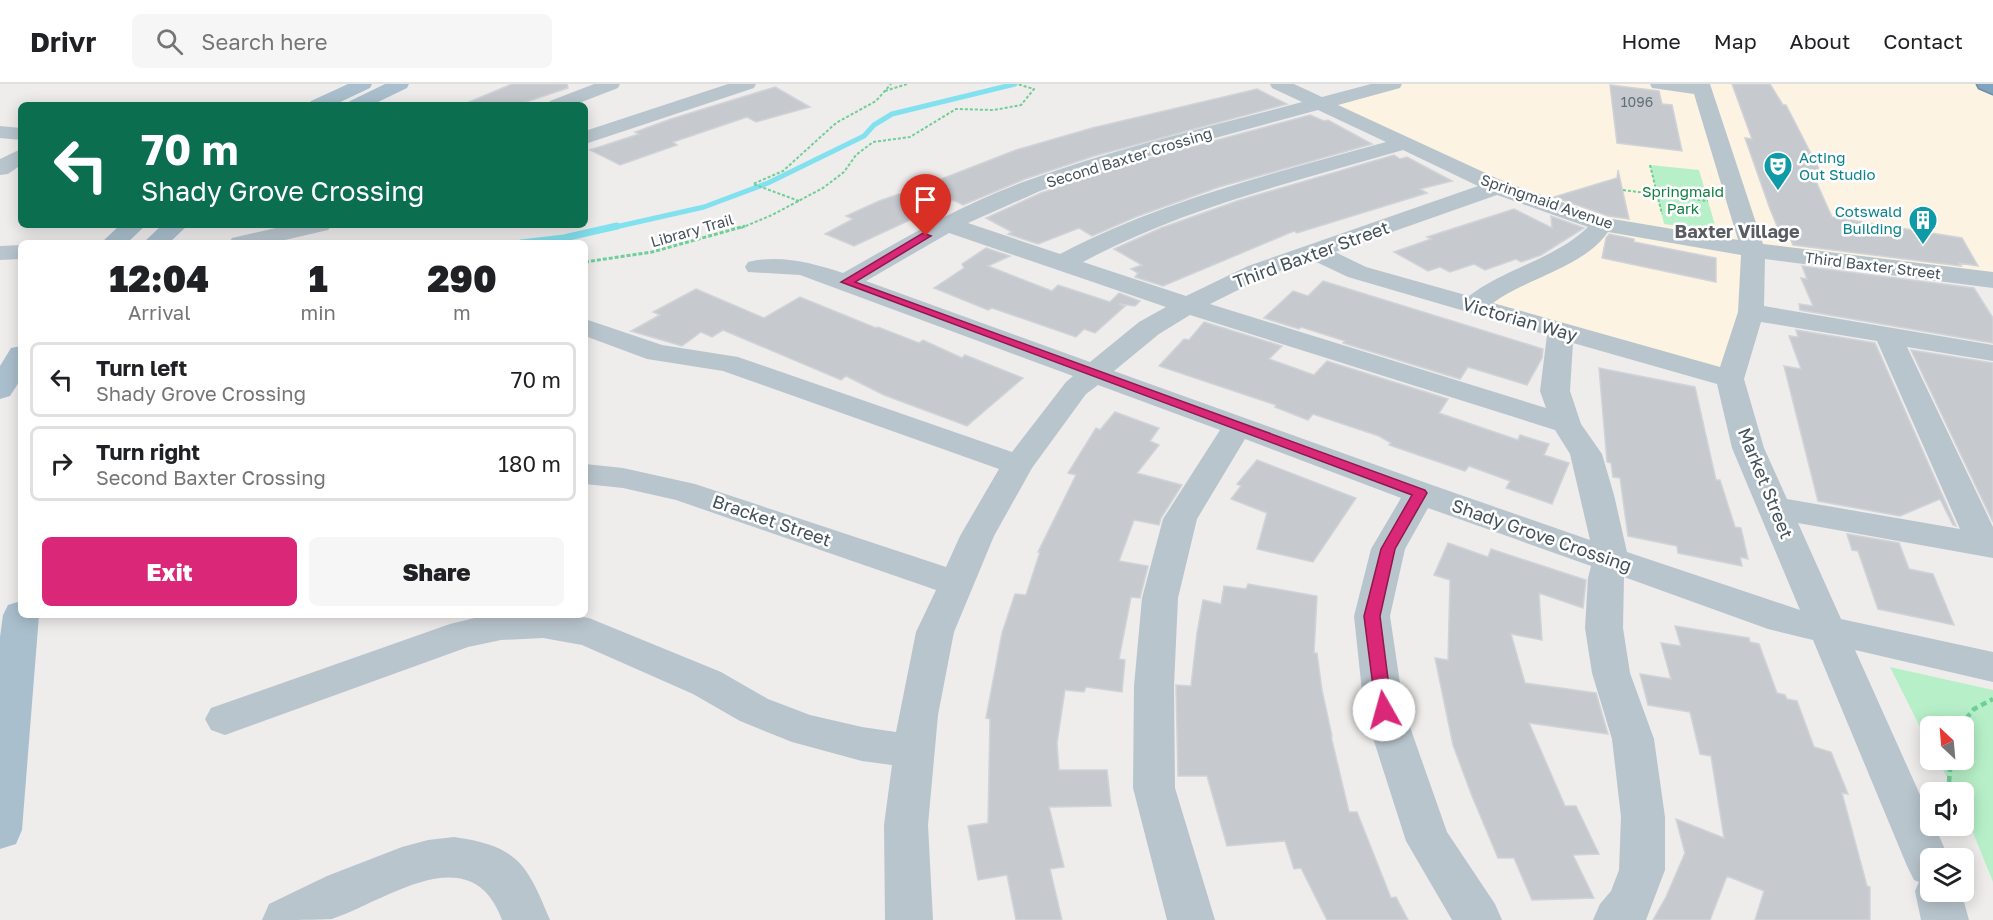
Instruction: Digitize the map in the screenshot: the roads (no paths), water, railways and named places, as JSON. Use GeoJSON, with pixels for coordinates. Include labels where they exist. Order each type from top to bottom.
{"type":"FeatureCollection","features":[{"type":"Feature","properties":{"kind":"highway"},"geometry":{"type":"LineString","coordinates":[[1986,84],[1993,88]]}},
{"type":"Feature","properties":{"kind":"main road"},"geometry":{"type":"LineString","coordinates":[[324,102],[363,84]]}},
{"type":"Feature","properties":{"kind":"main road"},"geometry":{"type":"LineString","coordinates":[[363,102],[400,84]]}},
{"type":"Feature","properties":{"kind":"main road"},"geometry":{"type":"LineString","coordinates":[[116,240],[130,228]]}},
{"type":"Feature","properties":{"kind":"main road"},"geometry":{"type":"LineString","coordinates":[[159,240],[173,228]]}},
{"type":"Feature","properties":{"kind":"main road"},"geometry":{"type":"LineString","coordinates":[[0,390],[18,359]]}},
{"type":"Feature","properties":{"kind":"main road"},"geometry":{"type":"LineString","coordinates":[[1,807],[21,618]]}},
{"type":"Feature","properties":{"kind":"street"},"geometry":{"type":"LineString","coordinates":[[565,102],[611,84]]}},
{"type":"Feature","properties":{"kind":"street"},"geometry":{"type":"LineString","coordinates":[[588,137],[746,84]]}},
{"type":"Feature","properties":{"kind":"street","name":"Springmaid Avenue"},"geometry":{"type":"LineString","coordinates":[[1279,84],[1497,187],[1602,224],[1753,250]]}},
{"type":"Feature","properties":{"kind":"street","name":"Second Baxter Crossing"},"geometry":{"type":"LineString","coordinates":[[846,282],[947,224],[1032,186],[1108,160],[1393,84]]}},
{"type":"Feature","properties":{"kind":"street"},"geometry":{"type":"LineString","coordinates":[[1659,84],[1702,87],[1753,250],[1751,312],[1730,379]]}},
{"type":"Feature","properties":{"kind":"street"},"geometry":{"type":"LineString","coordinates":[[1062,263],[1097,243],[1186,208],[1406,143]]}},
{"type":"Feature","properties":{"kind":"street"},"geometry":{"type":"LineString","coordinates":[[0,169],[18,157]]}},
{"type":"Feature","properties":{"kind":"street","name":"Third Baxter Street"},"geometry":{"type":"LineString","coordinates":[[903,918],[906,825],[918,715],[935,632],[977,536],[1018,465],[1070,396],[1093,373],[1149,328],[1188,305],[1257,271],[1497,187]]}},
{"type":"Feature","properties":{"kind":"street"},"geometry":{"type":"LineString","coordinates":[[947,224],[1188,305],[1566,424]]}},
{"type":"Feature","properties":{"kind":"street"},"geometry":{"type":"LineString","coordinates":[[1473,306],[1497,288],[1570,251],[1598,232],[1602,224]]}},
{"type":"Feature","properties":{"kind":"street"},"geometry":{"type":"LineString","coordinates":[[254,240],[307,228]]}},
{"type":"Feature","properties":{"kind":"street","name":"Third Baxter Street"},"geometry":{"type":"LineString","coordinates":[[1753,250],[1993,280]]}},
{"type":"Feature","properties":{"kind":"street","name":"Victorian Way"},"geometry":{"type":"LineString","coordinates":[[1313,251],[1358,272],[1730,379]]}},
{"type":"Feature","properties":{"kind":"street"},"geometry":{"type":"LineString","coordinates":[[0,253],[18,252]]}},
{"type":"Feature","properties":{"kind":"street","name":"Shady Grove Crossing"},"geometry":{"type":"LineString","coordinates":[[757,267],[802,268],[846,282],[1420,493],[1781,619],[1830,632],[1993,667]]}},
{"type":"Feature","properties":{"kind":"street"},"geometry":{"type":"LineString","coordinates":[[1751,312],[1993,353]]}},
{"type":"Feature","properties":{"kind":"street"},"geometry":{"type":"LineString","coordinates":[[588,328],[657,353],[728,363],[1018,465]]}},
{"type":"Feature","properties":{"kind":"street"},"geometry":{"type":"LineString","coordinates":[[1561,331],[1555,392],[1566,424],[1586,454],[1598,495],[1611,558],[1606,578],[1604,628],[1611,674],[1633,739],[1643,817],[1642,870],[1630,904],[1617,920]]}},
{"type":"Feature","properties":{"kind":"street"},"geometry":{"type":"LineString","coordinates":[[1888,336],[1988,545]]}},
{"type":"Feature","properties":{"kind":"street","name":"Market Street"},"geometry":{"type":"LineString","coordinates":[[1730,379],[1748,448],[1922,848]]}},
{"type":"Feature","properties":{"kind":"street"},"geometry":{"type":"LineString","coordinates":[[1191,920],[1154,788],[1154,686],[1160,598],[1180,519],[1238,425]]}},
{"type":"Feature","properties":{"kind":"street","name":"Bracket Street"},"geometry":{"type":"LineString","coordinates":[[588,474],[623,478],[683,490],[955,583]]}},
{"type":"Feature","properties":{"kind":"street"},"geometry":{"type":"LineString","coordinates":[[1420,493],[1388,549],[1372,616],[1384,710],[1428,841],[1478,920]]}},
{"type":"Feature","properties":{"kind":"street"},"geometry":{"type":"LineString","coordinates":[[1775,508],[1988,545]]}},
{"type":"Feature","properties":{"kind":"street"},"geometry":{"type":"LineString","coordinates":[[225,719],[463,634],[501,626],[543,624],[589,632],[707,683],[754,710],[806,730],[862,744],[914,751]]}},
{"type":"Feature","properties":{"kind":"street"},"geometry":{"type":"LineString","coordinates":[[286,920],[381,874],[427,858],[452,857],[489,866],[505,876],[515,888],[526,920]]}},
{"type":"Feature","properties":{"kind":"street"},"geometry":{"type":"LineString","coordinates":[[1941,902],[1945,920]]}},
{"type":"Feature","properties":{"kind":"waterway"},"geometry":{"type":"LineString","coordinates":[[611,228],[704,207],[768,183],[864,136],[874,125],[892,114],[1015,84]]}},
{"type":"Feature","properties":{"kind":"waterway"},"geometry":{"type":"LineString","coordinates":[[547,240],[617,226]]}},
{"type":"Feature","properties":{"kind":"place","name":"Acting Out Studio"},"geometry":{"type":"Point","coordinates":[1778,192]}},
{"type":"Feature","properties":{"kind":"place","name":"Cotswald Building"},"geometry":{"type":"Point","coordinates":[1923,246]}},
{"type":"Feature","properties":{"kind":"district","name":"Baxter Village"},"geometry":{"type":"Point","coordinates":[1737,231]}},
{"type":"Feature","properties":{"kind":"park label","name":"Springmaid Park"},"geometry":{"type":"Point","coordinates":[1683,200]}}]}
